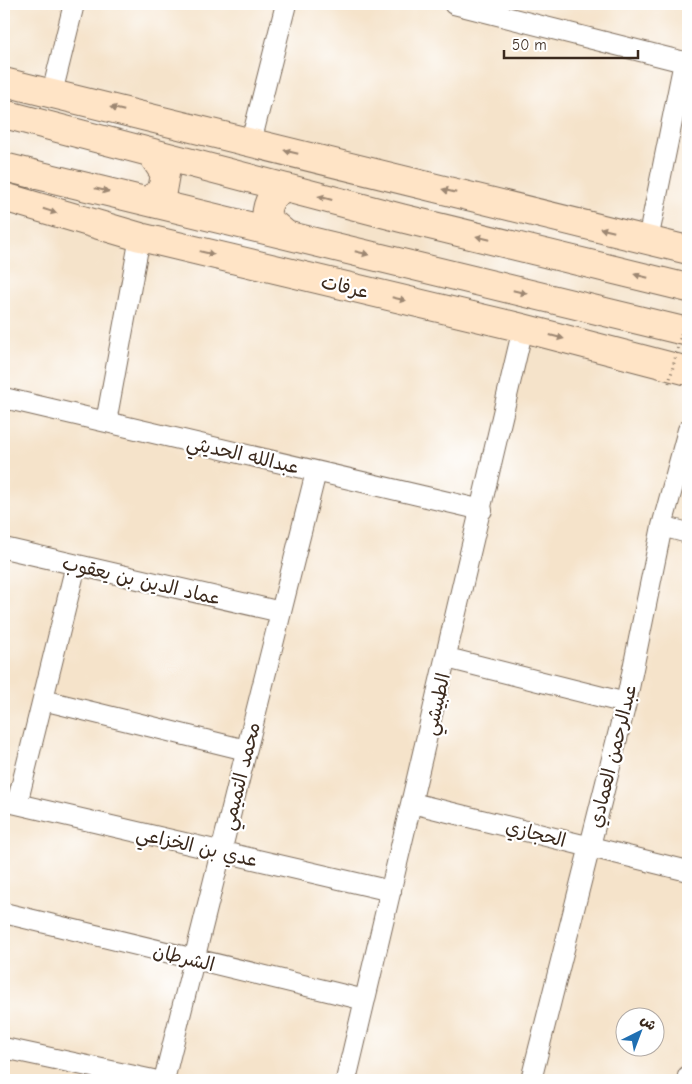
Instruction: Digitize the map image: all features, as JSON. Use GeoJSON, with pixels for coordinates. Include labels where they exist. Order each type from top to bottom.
{"type":"FeatureCollection","features":[{"type":"Feature","properties":{"kind":"street"},"geometry":{"type":"LineString","coordinates":[[52,94],[74,4]]}},
{"type":"Feature","properties":{"kind":"street"},"geometry":{"type":"LineString","coordinates":[[251,142],[286,4]]}},
{"type":"Feature","properties":{"kind":"street"},"geometry":{"type":"LineString","coordinates":[[465,5],[686,63],[648,240]]}},
{"type":"Feature","properties":{"kind":"street"},"geometry":{"type":"LineString","coordinates":[[4,82],[688,250]]}},
{"type":"Feature","properties":{"kind":"street"},"geometry":{"type":"LineString","coordinates":[[11,116],[251,142]]}},
{"type":"Feature","properties":{"kind":"street"},"geometry":{"type":"LineString","coordinates":[[11,116],[287,188],[688,288]]}},
{"type":"Feature","properties":{"kind":"street"},"geometry":{"type":"LineString","coordinates":[[148,201],[162,191],[165,174],[152,153]]}},
{"type":"Feature","properties":{"kind":"street","name":"عرفات"},"geometry":{"type":"LineString","coordinates":[[4,167],[688,332]]}},
{"type":"Feature","properties":{"kind":"street"},"geometry":{"type":"LineString","coordinates":[[285,234],[266,218],[267,206],[272,195],[287,188]]}},
{"type":"Feature","properties":{"kind":"street","name":"عرفات"},"geometry":{"type":"LineString","coordinates":[[4,197],[140,237],[523,328],[679,377]]}},
{"type":"Feature","properties":{"kind":"street"},"geometry":{"type":"LineString","coordinates":[[106,422],[140,237]]}},
{"type":"Feature","properties":{"kind":"street","name":"الطبيشي"},"geometry":{"type":"LineString","coordinates":[[346,1080],[482,510],[523,328]]}},
{"type":"Feature","properties":{"kind":"street","name":"عبدالله الحديثي"},"geometry":{"type":"LineString","coordinates":[[4,398],[482,510]]}},
{"type":"Feature","properties":{"kind":"street","name":"عبدالرحمن العمادي"},"geometry":{"type":"LineString","coordinates":[[531,1080],[626,703],[662,526],[688,430]]}},
{"type":"Feature","properties":{"kind":"street","name":"محمد التميمي"},"geometry":{"type":"LineString","coordinates":[[164,1080],[316,472]]}},
{"type":"Feature","properties":{"kind":"street"},"geometry":{"type":"LineString","coordinates":[[662,526],[688,533]]}},
{"type":"Feature","properties":{"kind":"street","name":"عماد الدين بن يعقوب"},"geometry":{"type":"LineString","coordinates":[[4,548],[280,612]]}},
{"type":"Feature","properties":{"kind":"street"},"geometry":{"type":"LineString","coordinates":[[11,802],[43,700],[76,565]]}},
{"type":"Feature","properties":{"kind":"street"},"geometry":{"type":"LineString","coordinates":[[447,658],[626,703]]}},
{"type":"Feature","properties":{"kind":"street"},"geometry":{"type":"LineString","coordinates":[[43,700],[246,750]]}},
{"type":"Feature","properties":{"kind":"street","name":"عدي بن الخزاعي"},"geometry":{"type":"LineString","coordinates":[[11,802],[391,891]]}},
{"type":"Feature","properties":{"kind":"street","name":"الحجازي"},"geometry":{"type":"LineString","coordinates":[[412,802],[688,871]]}},
{"type":"Feature","properties":{"kind":"street","name":"الشرطان"},"geometry":{"type":"LineString","coordinates":[[4,913],[365,1000]]}},
{"type":"Feature","properties":{"kind":"street"},"geometry":{"type":"LineString","coordinates":[[4,1048],[154,1080]]}},
{"type":"Feature","properties":{"kind":"street"},"geometry":{"type":"LineString","coordinates":[[687,1080],[688,1076]]}},
{"type":"Feature","properties":{"kind":"path"},"geometry":{"type":"LineString","coordinates":[[679,377],[688,306]]}}]}
